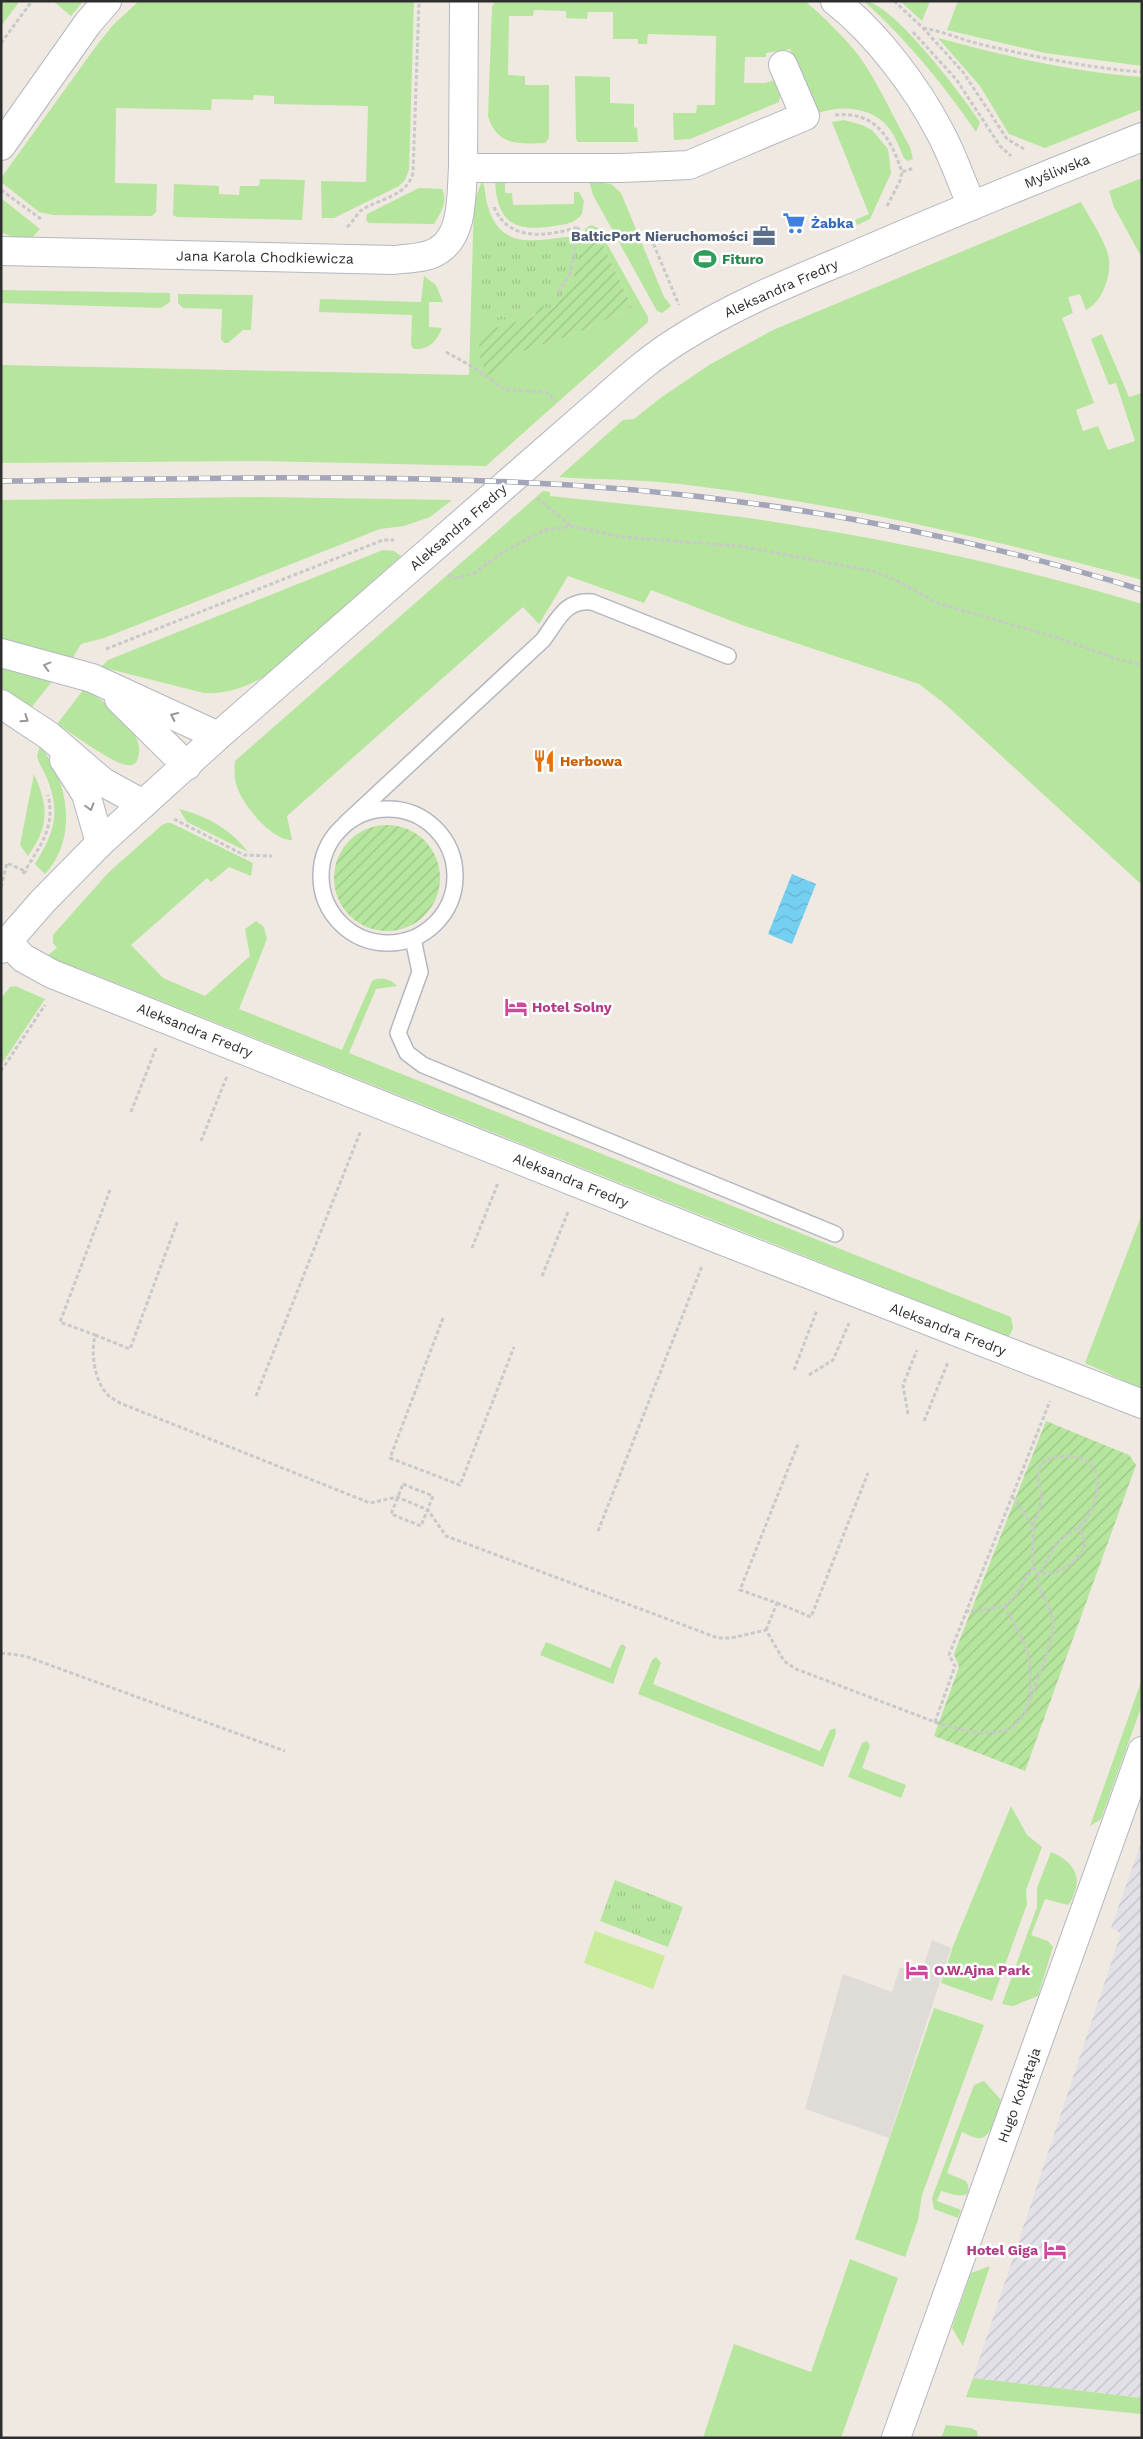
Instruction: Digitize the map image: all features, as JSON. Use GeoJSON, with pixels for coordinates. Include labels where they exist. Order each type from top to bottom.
{"type":"FeatureCollection","features":[{"type":"Feature","properties":{"kind":"street"},"geometry":{"type":"LineString","coordinates":[[1,146],[88,23],[107,1]]}},
{"type":"Feature","properties":{"kind":"street","name":"Jana Karola Chodkiewicza"},"geometry":{"type":"LineString","coordinates":[[1,251],[374,260],[424,256],[438,251],[449,241],[456,227],[476,167],[464,1]]}},
{"type":"Feature","properties":{"kind":"street"},"geometry":{"type":"LineString","coordinates":[[835,1],[891,59],[922,102],[946,145],[972,206]]}},
{"type":"Feature","properties":{"kind":"street"},"geometry":{"type":"LineString","coordinates":[[476,167],[622,168],[689,165],[805,116],[782,65]]}},
{"type":"Feature","properties":{"kind":"street","name":"Myśliwska"},"geometry":{"type":"LineString","coordinates":[[972,206],[1142,137]]}},
{"type":"Feature","properties":{"kind":"street","name":"Aleksandra Fredry"},"geometry":{"type":"LineString","coordinates":[[972,206],[764,294],[709,321],[646,363],[218,736],[187,766],[155,810],[100,843],[43,901],[4,946],[52,974],[713,1237],[1142,1404]]}},
{"type":"Feature","properties":{"kind":"street"},"geometry":{"type":"LineString","coordinates":[[1,653],[92,678],[218,736]]}},
{"type":"Feature","properties":{"kind":"street"},"geometry":{"type":"LineString","coordinates":[[92,678],[129,707],[187,766]]}},
{"type":"Feature","properties":{"kind":"street"},"geometry":{"type":"LineString","coordinates":[[1,704],[48,735],[103,782],[155,810]]}},
{"type":"Feature","properties":{"kind":"street"},"geometry":{"type":"LineString","coordinates":[[48,735],[86,794],[100,843]]}},
{"type":"Feature","properties":{"kind":"street","name":"Hugo Kołłątaja"},"geometry":{"type":"LineString","coordinates":[[896,2438],[1142,1751]]}},
{"type":"Feature","properties":{"kind":"lane"},"geometry":{"type":"LineString","coordinates":[[346,823],[367,812],[390,808],[412,813],[432,824],[447,842],[455,864],[453,895],[447,909],[433,927],[413,939],[391,944],[369,941],[349,931],[333,916],[323,896],[320,874],[324,854],[332,837],[346,823],[543,640],[567,607],[579,601],[592,602],[728,656]]}},
{"type":"Feature","properties":{"kind":"lane"},"geometry":{"type":"LineString","coordinates":[[413,939],[420,972],[398,1033],[408,1053],[423,1065],[835,1234]]}},
{"type":"Feature","properties":{"kind":"path"},"geometry":{"type":"LineString","coordinates":[[1,43],[32,1]]}},
{"type":"Feature","properties":{"kind":"path"},"geometry":{"type":"LineString","coordinates":[[339,227],[348,227],[361,210],[405,189],[411,183],[413,173],[419,1]]}},
{"type":"Feature","properties":{"kind":"path"},"geometry":{"type":"LineString","coordinates":[[894,1],[923,28],[963,72],[1001,133],[1007,139],[1030,152]]}},
{"type":"Feature","properties":{"kind":"path"},"geometry":{"type":"LineString","coordinates":[[923,28],[978,44],[1043,58],[1142,72]]}},
{"type":"Feature","properties":{"kind":"path"},"geometry":{"type":"LineString","coordinates":[[910,29],[962,86],[1000,146]]}},
{"type":"Feature","properties":{"kind":"path"},"geometry":{"type":"LineString","coordinates":[[833,115],[854,115],[875,124],[893,146],[902,172],[914,168]]}},
{"type":"Feature","properties":{"kind":"path"},"geometry":{"type":"LineString","coordinates":[[476,167],[503,224],[512,230],[521,233],[542,234],[579,227],[570,274],[558,292]]}},
{"type":"Feature","properties":{"kind":"path"},"geometry":{"type":"LineString","coordinates":[[1,190],[37,218],[48,220]]}},
{"type":"Feature","properties":{"kind":"path"},"geometry":{"type":"LineString","coordinates":[[651,238],[680,308]]}},
{"type":"Feature","properties":{"kind":"path"},"geometry":{"type":"LineString","coordinates":[[446,352],[473,367],[505,390],[546,392],[562,407]]}},
{"type":"Feature","properties":{"kind":"path"},"geometry":{"type":"LineString","coordinates":[[531,493],[571,526]]}},
{"type":"Feature","properties":{"kind":"path"},"geometry":{"type":"LineString","coordinates":[[450,567],[443,574],[455,578],[473,574],[505,551],[544,530],[571,526],[622,537],[772,551],[872,571],[898,581],[937,603],[1055,637],[1120,660],[1142,665]]}},
{"type":"Feature","properties":{"kind":"path"},"geometry":{"type":"LineString","coordinates":[[104,651],[383,540],[396,540],[401,543]]}},
{"type":"Feature","properties":{"kind":"path"},"geometry":{"type":"LineString","coordinates":[[21,878],[42,846],[49,825],[50,804],[45,788]]}},
{"type":"Feature","properties":{"kind":"path"},"geometry":{"type":"LineString","coordinates":[[155,810],[244,855],[272,856]]}},
{"type":"Feature","properties":{"kind":"path"},"geometry":{"type":"LineString","coordinates":[[1,887],[7,863],[30,873]]}},
{"type":"Feature","properties":{"kind":"path"},"geometry":{"type":"LineString","coordinates":[[1,1071],[46,1003]]}},
{"type":"Feature","properties":{"kind":"path"},"geometry":{"type":"LineString","coordinates":[[131,1112],[150,1065]]}},
{"type":"Feature","properties":{"kind":"path"},"geometry":{"type":"LineString","coordinates":[[201,1141],[220,1093]]}},
{"type":"Feature","properties":{"kind":"path"},"geometry":{"type":"LineString","coordinates":[[256,1396],[372,1101]]}},
{"type":"Feature","properties":{"kind":"path"},"geometry":{"type":"LineString","coordinates":[[110,1190],[60,1322],[130,1349],[178,1220]]}},
{"type":"Feature","properties":{"kind":"path"},"geometry":{"type":"LineString","coordinates":[[472,1248],[491,1200]]}},
{"type":"Feature","properties":{"kind":"path"},"geometry":{"type":"LineString","coordinates":[[542,1276],[562,1228]]}},
{"type":"Feature","properties":{"kind":"path"},"geometry":{"type":"LineString","coordinates":[[598,1531],[713,1237]]}},
{"type":"Feature","properties":{"kind":"path"},"geometry":{"type":"LineString","coordinates":[[443,1318],[390,1458],[460,1485],[514,1347]]}},
{"type":"Feature","properties":{"kind":"path"},"geometry":{"type":"LineString","coordinates":[[809,1375],[833,1360],[846,1331]]}},
{"type":"Feature","properties":{"kind":"path"},"geometry":{"type":"LineString","coordinates":[[95,1335],[91,1350],[94,1367],[106,1393],[120,1404],[370,1503],[398,1497],[428,1510],[446,1536],[718,1638],[731,1638],[766,1630]]}},
{"type":"Feature","properties":{"kind":"path"},"geometry":{"type":"LineString","coordinates":[[794,1370],[804,1344]]}},
{"type":"Feature","properties":{"kind":"path"},"geometry":{"type":"LineString","coordinates":[[908,1414],[903,1385],[914,1357]]}},
{"type":"Feature","properties":{"kind":"path"},"geometry":{"type":"LineString","coordinates":[[934,1722],[955,1666],[949,1655],[1062,1373]]}},
{"type":"Feature","properties":{"kind":"path"},"geometry":{"type":"LineString","coordinates":[[924,1421],[935,1394]]}},
{"type":"Feature","properties":{"kind":"path"},"geometry":{"type":"LineString","coordinates":[[798,1444],[740,1590],[811,1617],[868,1473]]}},
{"type":"Feature","properties":{"kind":"path"},"geometry":{"type":"LineString","coordinates":[[967,1611],[978,1612],[1004,1606],[1014,1597],[1033,1567],[1033,1526],[1042,1496],[1038,1481],[1040,1464],[1056,1457],[1069,1456],[1087,1461],[1094,1468],[1098,1491],[1088,1518],[1080,1526],[1063,1536],[1038,1574]]}},
{"type":"Feature","properties":{"kind":"path"},"geometry":{"type":"LineString","coordinates":[[403,1484],[433,1496],[428,1510],[421,1526],[391,1514],[403,1484]]}},
{"type":"Feature","properties":{"kind":"path"},"geometry":{"type":"LineString","coordinates":[[1012,1496],[1033,1526]]}},
{"type":"Feature","properties":{"kind":"path"},"geometry":{"type":"LineString","coordinates":[[1038,1574],[1058,1572],[1071,1565],[1080,1557],[1085,1546],[1080,1526]]}},
{"type":"Feature","properties":{"kind":"path"},"geometry":{"type":"LineString","coordinates":[[766,1630],[784,1661],[796,1669],[934,1722],[963,1731],[985,1734],[1002,1732],[1021,1718],[1030,1700],[1053,1629],[1050,1611],[1039,1591],[1038,1574],[1033,1567]]}},
{"type":"Feature","properties":{"kind":"path"},"geometry":{"type":"LineString","coordinates":[[766,1630],[777,1604]]}},
{"type":"Feature","properties":{"kind":"path"},"geometry":{"type":"LineString","coordinates":[[1004,1606],[1027,1649],[1030,1664],[1030,1700]]}},
{"type":"Feature","properties":{"kind":"path"},"geometry":{"type":"LineString","coordinates":[[1,1653],[25,1656],[285,1751]]}},
{"type":"Feature","properties":{"kind":"shaded area"},"geometry":{"type":"Polygon","coordinates":[[[1142,1840],[1142,2398],[973,2378],[1121,1933],[1111,1928],[1142,1840]]]}},
{"type":"Feature","properties":{"kind":"shaded area"},"geometry":{"type":"Polygon","coordinates":[[[932,1940],[951,1948],[889,2138],[805,2109],[843,1974],[892,1992],[900,1967],[921,1973],[932,1940]]]}},
{"type":"Feature","properties":{"kind":"green space"},"geometry":{"type":"Polygon","coordinates":[[[1,1],[20,1],[1,26],[1,1]]]}},
{"type":"Feature","properties":{"kind":"green space"},"geometry":{"type":"Polygon","coordinates":[[[53,1],[83,1],[71,16],[53,1]]]}},
{"type":"Feature","properties":{"kind":"green space"},"geometry":{"type":"Polygon","coordinates":[[[139,1],[414,1],[409,170],[405,180],[399,186],[334,218],[322,218],[321,181],[366,182],[368,106],[274,104],[274,96],[254,95],[253,100],[212,99],[211,110],[116,108],[115,183],[157,184],[156,212],[152,216],[53,215],[39,212],[1,182],[1,178],[97,45],[113,25],[139,1]]]}},
{"type":"Feature","properties":{"kind":"green space"},"geometry":{"type":"Polygon","coordinates":[[[495,1],[805,1],[834,27],[859,56],[910,147],[913,159],[907,161],[904,158],[891,131],[881,120],[873,115],[846,109],[828,110],[819,113],[790,49],[766,53],[766,57],[745,57],[744,83],[765,83],[778,79],[781,89],[779,102],[690,139],[674,140],[673,113],[696,113],[697,105],[715,105],[716,36],[648,34],[647,44],[638,44],[638,39],[613,39],[613,12],[588,12],[587,19],[566,18],[566,11],[534,10],[533,16],[509,16],[508,75],[525,76],[525,85],[549,85],[549,138],[545,143],[517,143],[510,141],[497,133],[488,116],[492,7],[495,1]]]}},
{"type":"Feature","properties":{"kind":"green space"},"geometry":{"type":"Polygon","coordinates":[[[864,1],[876,5],[892,17],[909,33],[944,73],[980,122],[976,132],[924,64],[895,31],[864,1]]]}},
{"type":"Feature","properties":{"kind":"green space"},"geometry":{"type":"Polygon","coordinates":[[[900,1],[930,1],[922,21],[900,1]]]}},
{"type":"Feature","properties":{"kind":"green space"},"geometry":{"type":"Polygon","coordinates":[[[958,1],[1142,1],[1142,66],[1045,53],[947,30],[958,1]]]}},
{"type":"Feature","properties":{"kind":"green space"},"geometry":{"type":"Polygon","coordinates":[[[938,38],[1039,62],[1116,75],[1142,77],[1142,109],[1045,148],[1009,134],[980,86],[938,38]]]}},
{"type":"Feature","properties":{"kind":"green space"},"geometry":{"type":"Polygon","coordinates":[[[575,76],[610,77],[610,103],[634,104],[634,127],[637,128],[638,142],[578,142],[576,139],[575,76]]]}},
{"type":"Feature","properties":{"kind":"green space"},"geometry":{"type":"Polygon","coordinates":[[[844,120],[872,130],[888,149],[891,173],[870,219],[857,225],[855,220],[869,214],[832,122],[844,120]]]}},
{"type":"Feature","properties":{"kind":"green space"},"geometry":{"type":"Polygon","coordinates":[[[1142,178],[1142,258],[1114,207],[1109,191],[1142,178]]]}},
{"type":"Feature","properties":{"kind":"green space"},"geometry":{"type":"Polygon","coordinates":[[[260,179],[305,180],[302,220],[177,217],[173,215],[174,184],[219,186],[219,194],[239,195],[240,186],[259,186],[260,179]]]}},
{"type":"Feature","properties":{"kind":"green space"},"geometry":{"type":"Polygon","coordinates":[[[482,181],[487,204],[494,221],[509,236],[530,240],[571,238],[572,247],[570,255],[566,263],[543,289],[538,298],[535,316],[481,333],[508,356],[579,332],[632,307],[603,245],[596,236],[583,243],[585,229],[591,225],[598,228],[648,317],[648,322],[486,466],[260,461],[1,463],[1,365],[469,375],[474,202],[482,181]]]}},
{"type":"Feature","properties":{"kind":"green space"},"geometry":{"type":"Polygon","coordinates":[[[495,181],[505,181],[505,193],[512,193],[513,205],[574,204],[574,192],[579,192],[584,201],[582,214],[573,222],[562,225],[541,228],[519,226],[505,216],[500,207],[495,181]]]}},
{"type":"Feature","properties":{"kind":"green space"},"geometry":{"type":"Polygon","coordinates":[[[589,181],[611,184],[621,193],[664,297],[671,306],[662,313],[657,311],[593,195],[589,181]]]}},
{"type":"Feature","properties":{"kind":"green space"},"geometry":{"type":"Polygon","coordinates":[[[419,188],[442,189],[445,198],[444,203],[434,224],[369,223],[366,220],[367,214],[419,188]]]}},
{"type":"Feature","properties":{"kind":"green space"},"geometry":{"type":"Polygon","coordinates":[[[1,198],[40,229],[31,239],[14,238],[1,232],[1,198]]]}},
{"type":"Feature","properties":{"kind":"green space"},"geometry":{"type":"Polygon","coordinates":[[[1081,202],[1107,251],[1109,267],[1106,284],[1098,300],[1086,310],[1080,294],[1068,297],[1073,313],[1062,318],[1094,403],[1076,410],[1083,431],[1098,426],[1108,450],[1135,441],[1116,383],[1109,385],[1091,339],[1102,334],[1129,397],[1142,393],[1142,580],[970,536],[797,501],[665,482],[559,477],[623,420],[634,419],[659,399],[709,365],[773,330],[1081,202]]]}},
{"type":"Feature","properties":{"kind":"green space"},"geometry":{"type":"Polygon","coordinates":[[[595,236],[603,245],[632,307],[579,332],[509,356],[504,368],[487,375],[478,352],[481,332],[535,316],[539,301],[545,308],[554,307],[574,277],[583,243],[595,236]]]}},
{"type":"Feature","properties":{"kind":"green space"},"geometry":{"type":"Polygon","coordinates":[[[481,241],[587,242],[579,276],[568,293],[558,303],[535,315],[522,318],[478,321],[481,241]]]}},
{"type":"Feature","properties":{"kind":"green space"},"geometry":{"type":"Polygon","coordinates":[[[424,276],[436,285],[443,302],[429,302],[429,327],[442,328],[435,341],[424,348],[414,349],[411,345],[412,315],[319,312],[320,299],[421,302],[424,276]]]}},
{"type":"Feature","properties":{"kind":"green space"},"geometry":{"type":"Polygon","coordinates":[[[1,290],[170,293],[170,302],[161,308],[1,303],[1,290]]]}},
{"type":"Feature","properties":{"kind":"green space"},"geometry":{"type":"Polygon","coordinates":[[[178,294],[253,295],[251,330],[243,330],[228,343],[224,343],[221,339],[222,309],[183,308],[178,303],[178,294]]]}},
{"type":"Feature","properties":{"kind":"green space"},"geometry":{"type":"Polygon","coordinates":[[[543,491],[550,492],[550,496],[728,515],[877,540],[1010,568],[1142,604],[1142,885],[945,704],[919,684],[742,625],[651,590],[644,603],[568,576],[539,624],[523,607],[287,816],[292,840],[276,835],[254,815],[239,792],[234,769],[235,761],[543,491]]]}},
{"type":"Feature","properties":{"kind":"green space"},"geometry":{"type":"Polygon","coordinates":[[[263,497],[452,500],[430,517],[404,526],[380,529],[104,638],[81,644],[72,659],[1,640],[1,500],[263,497]]]}},
{"type":"Feature","properties":{"kind":"green space"},"geometry":{"type":"Polygon","coordinates":[[[383,550],[394,551],[401,556],[267,675],[252,683],[229,691],[204,693],[101,667],[108,660],[383,550]]]}},
{"type":"Feature","properties":{"kind":"green space"},"geometry":{"type":"Polygon","coordinates":[[[1,666],[53,680],[31,708],[1,689],[1,666]]]}},
{"type":"Feature","properties":{"kind":"green space"},"geometry":{"type":"Polygon","coordinates":[[[84,689],[122,717],[130,727],[136,737],[139,748],[138,758],[134,764],[127,765],[111,759],[57,724],[84,689]]]}},
{"type":"Feature","properties":{"kind":"green space"},"geometry":{"type":"Polygon","coordinates":[[[40,746],[58,776],[66,810],[66,827],[62,844],[55,860],[45,874],[35,864],[50,834],[53,824],[54,805],[48,781],[37,756],[40,746]]]}},
{"type":"Feature","properties":{"kind":"green space"},"geometry":{"type":"Polygon","coordinates":[[[34,774],[42,797],[44,816],[40,835],[28,856],[20,845],[34,774]]]}},
{"type":"Feature","properties":{"kind":"green space"},"geometry":{"type":"Polygon","coordinates":[[[179,809],[199,815],[217,824],[234,837],[248,852],[187,822],[179,809]]]}},
{"type":"Feature","properties":{"kind":"green space"},"geometry":{"type":"Polygon","coordinates":[[[171,823],[253,863],[251,876],[229,867],[211,882],[207,878],[131,945],[163,978],[205,996],[250,956],[245,929],[256,921],[264,927],[267,939],[239,1009],[342,1050],[372,981],[379,979],[389,980],[397,986],[376,989],[349,1053],[1011,1317],[1013,1328],[1009,1337],[83,970],[56,962],[48,955],[57,948],[53,943],[53,935],[109,872],[162,825],[171,823]]]}},
{"type":"Feature","properties":{"kind":"green space"},"geometry":{"type":"Polygon","coordinates":[[[387,825],[407,829],[425,840],[436,858],[440,878],[436,898],[425,916],[407,927],[387,931],[367,927],[349,916],[338,898],[334,878],[338,858],[349,840],[367,829],[387,825]]]}},
{"type":"Feature","properties":{"kind":"green space"},"geometry":{"type":"Polygon","coordinates":[[[15,986],[45,999],[1,1065],[1,998],[10,987],[15,986]]]}},
{"type":"Feature","properties":{"kind":"green space"},"geometry":{"type":"Polygon","coordinates":[[[1142,1214],[1142,1389],[1085,1363],[1142,1214]]]}},
{"type":"Feature","properties":{"kind":"green space"},"geometry":{"type":"Polygon","coordinates":[[[1046,1421],[1129,1455],[1136,1465],[1025,1771],[934,1736],[959,1667],[954,1654],[1046,1421]]]}},
{"type":"Feature","properties":{"kind":"green space"},"geometry":{"type":"Polygon","coordinates":[[[546,1642],[610,1668],[620,1646],[622,1644],[626,1647],[613,1684],[540,1655],[546,1642]]]}},
{"type":"Feature","properties":{"kind":"green space"},"geometry":{"type":"Polygon","coordinates":[[[656,1657],[661,1663],[653,1684],[820,1751],[830,1730],[835,1728],[836,1733],[823,1767],[638,1694],[652,1660],[656,1657]]]}},
{"type":"Feature","properties":{"kind":"green space"},"geometry":{"type":"Polygon","coordinates":[[[1142,1679],[1142,1705],[1101,1819],[1090,1826],[1142,1679]]]}},
{"type":"Feature","properties":{"kind":"green space"},"geometry":{"type":"Polygon","coordinates":[[[867,1741],[870,1746],[862,1768],[906,1785],[901,1798],[848,1777],[862,1743],[867,1741]]]}},
{"type":"Feature","properties":{"kind":"green space"},"geometry":{"type":"Polygon","coordinates":[[[1011,1806],[1027,1835],[1042,1847],[1026,1890],[1027,1904],[992,2001],[941,1983],[953,1946],[1011,1806]]]}},
{"type":"Feature","properties":{"kind":"green space"},"geometry":{"type":"Polygon","coordinates":[[[1051,1852],[1063,1858],[1072,1867],[1077,1878],[1075,1891],[1068,1905],[1045,1899],[1031,1935],[1048,1941],[1053,1947],[1038,1996],[1013,2006],[1002,2004],[1037,1907],[1037,1888],[1051,1852]]]}},
{"type":"Feature","properties":{"kind":"green space"},"geometry":{"type":"Polygon","coordinates":[[[615,1880],[683,1907],[668,1947],[600,1921],[615,1880]]]}},
{"type":"Feature","properties":{"kind":"green space"},"geometry":{"type":"Polygon","coordinates":[[[595,1931],[665,1956],[653,1989],[584,1963],[595,1931]]]}},
{"type":"Feature","properties":{"kind":"green space"},"geometry":{"type":"Polygon","coordinates":[[[934,2008],[984,2025],[922,2195],[918,2220],[905,2257],[855,2239],[934,2008]]]}},
{"type":"Feature","properties":{"kind":"green space"},"geometry":{"type":"Polygon","coordinates":[[[984,2081],[1001,2100],[992,2128],[989,2133],[981,2138],[962,2132],[947,2173],[966,2181],[968,2192],[966,2195],[961,2195],[941,2191],[937,2201],[961,2210],[958,2218],[934,2209],[932,2198],[974,2085],[984,2081]]]}},
{"type":"Feature","properties":{"kind":"green space"},"geometry":{"type":"Polygon","coordinates":[[[850,2259],[898,2278],[841,2438],[703,2438],[734,2344],[811,2372],[850,2259]]]}},
{"type":"Feature","properties":{"kind":"green space"},"geometry":{"type":"Polygon","coordinates":[[[990,2266],[963,2346],[952,2328],[971,2273],[990,2266]]]}},
{"type":"Feature","properties":{"kind":"green space"},"geometry":{"type":"Polygon","coordinates":[[[973,2378],[1142,2398],[1142,2414],[966,2397],[973,2378]]]}},
{"type":"Feature","properties":{"kind":"green space"},"geometry":{"type":"Polygon","coordinates":[[[946,2425],[971,2428],[977,2431],[978,2438],[941,2438],[946,2425]]]}},
{"type":"Feature","properties":{"kind":"water"},"geometry":{"type":"Polygon","coordinates":[[[792,874],[816,884],[792,944],[768,934],[792,874]]]}},
{"type":"Feature","properties":{"kind":"railway"},"geometry":{"type":"LineString","coordinates":[[1,481],[244,478],[426,479],[570,485],[653,492],[818,513],[900,528],[981,546],[1142,590]]}},
{"type":"Feature","properties":{"kind":"place","name":"Żabka"},"geometry":{"type":"Point","coordinates":[794,223]}},
{"type":"Feature","properties":{"kind":"place","name":"BalticPort Nieruchomości"},"geometry":{"type":"Point","coordinates":[764,236]}},
{"type":"Feature","properties":{"kind":"place","name":"Fituro"},"geometry":{"type":"Point","coordinates":[705,259]}},
{"type":"Feature","properties":{"kind":"place","name":"Herbowa"},"geometry":{"type":"Point","coordinates":[544,761]}},
{"type":"Feature","properties":{"kind":"place","name":"Hotel Solny"},"geometry":{"type":"Point","coordinates":[516,1007]}},
{"type":"Feature","properties":{"kind":"place","name":"O.W.Ajna Park"},"geometry":{"type":"Point","coordinates":[917,1970]}},
{"type":"Feature","properties":{"kind":"place","name":"Hotel Giga"},"geometry":{"type":"Point","coordinates":[1055,2250]}}]}
